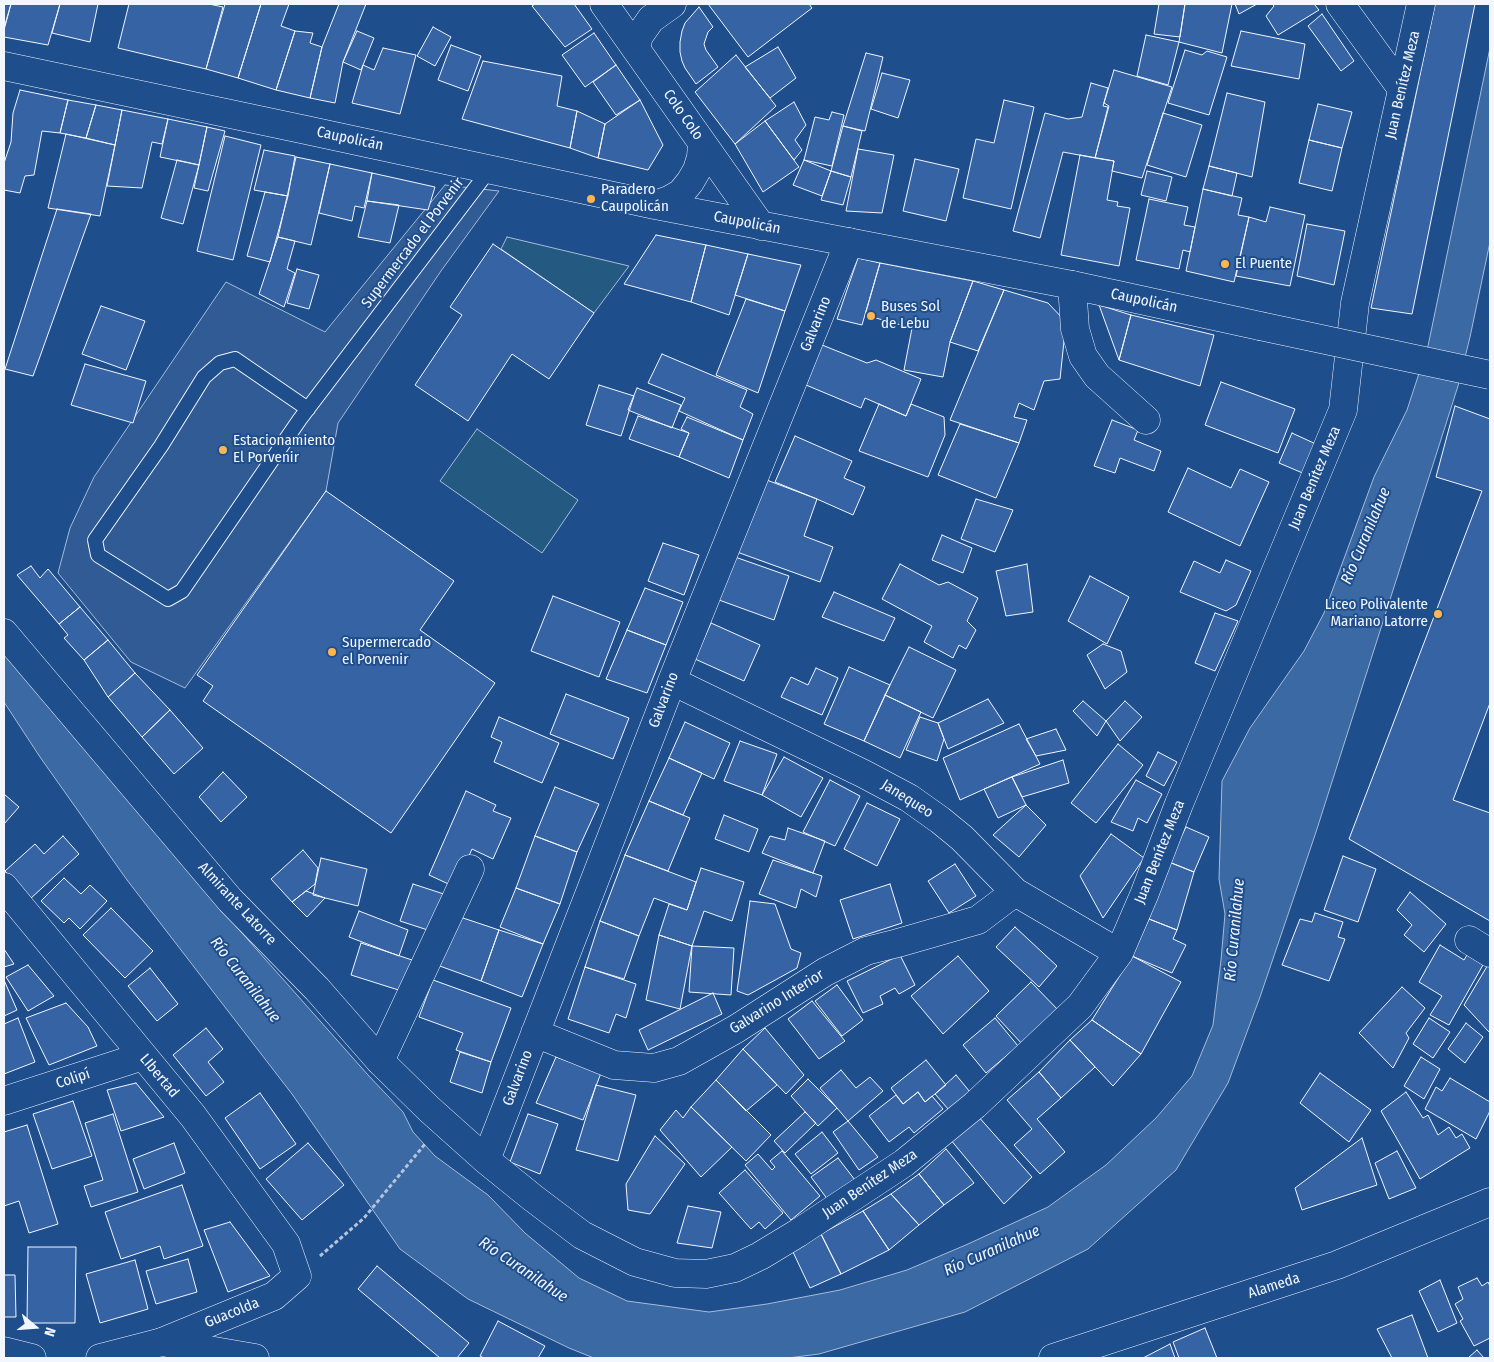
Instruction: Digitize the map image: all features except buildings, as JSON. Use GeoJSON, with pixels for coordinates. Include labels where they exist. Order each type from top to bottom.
{"type":"FeatureCollection","features":[{"type":"Feature","properties":{"kind":"street","name":"Colo Colo"},"geometry":{"type":"LineString","coordinates":[[604,4],[636,46],[761,226]]}},
{"type":"Feature","properties":{"kind":"street"},"geometry":{"type":"LineString","coordinates":[[636,46],[639,36],[652,19],[672,4]]}},
{"type":"Feature","properties":{"kind":"street"},"geometry":{"type":"LineString","coordinates":[[1340,4],[1402,89]]}},
{"type":"Feature","properties":{"kind":"street","name":"Juan Benítez Meza"},"geometry":{"type":"LineString","coordinates":[[486,1160],[582,1235],[635,1262],[675,1273],[706,1274],[735,1268],[760,1256],[798,1233],[904,1163],[975,1105],[1080,1006],[1119,953],[1343,410],[1356,303],[1421,4]]}},
{"type":"Feature","properties":{"kind":"street","name":"Caupolicán"},"geometry":{"type":"LineString","coordinates":[[4,66],[655,205],[1072,285],[1490,375]]}},
{"type":"Feature","properties":{"kind":"street"},"geometry":{"type":"LineString","coordinates":[[655,205],[681,193],[690,182],[698,170],[702,143]]}},
{"type":"Feature","properties":{"kind":"street","name":"Galvarino"},"geometry":{"type":"LineString","coordinates":[[486,1160],[672,681],[849,242]]}},
{"type":"Feature","properties":{"kind":"street"},"geometry":{"type":"LineString","coordinates":[[1072,285],[1075,329],[1083,356],[1097,376],[1146,420]]}},
{"type":"Feature","properties":{"kind":"street","name":"Almirante Latorre"},"geometry":{"type":"LineString","coordinates":[[4,633],[230,900],[317,989],[380,1061],[429,1109],[486,1160]]}},
{"type":"Feature","properties":{"kind":"street","name":"Janequeo"},"geometry":{"type":"LineString","coordinates":[[672,681],[864,774],[909,798],[962,838],[1015,892],[1119,953]]}},
{"type":"Feature","properties":{"kind":"street"},"geometry":{"type":"LineString","coordinates":[[380,1061],[470,869]]}},
{"type":"Feature","properties":{"kind":"street","name":"LIbertad"},"geometry":{"type":"LineString","coordinates":[[4,887],[193,1116],[286,1244],[297,1276]]}},
{"type":"Feature","properties":{"kind":"street","name":"Galvarino Interior"},"geometry":{"type":"LineString","coordinates":[[535,1033],[614,1065],[654,1068],[679,1061],[736,1029],[825,972],[858,955],[866,951],[978,920],[1015,892]]}},
{"type":"Feature","properties":{"kind":"street","name":"Colipí"},"geometry":{"type":"LineString","coordinates":[[4,1101],[143,1056]]}},
{"type":"Feature","properties":{"kind":"street","name":"Alameda"},"geometry":{"type":"LineString","coordinates":[[1053,1358],[1337,1265],[1490,1202]]}},
{"type":"Feature","properties":{"kind":"street","name":"Guacolda"},"geometry":{"type":"LineString","coordinates":[[100,1358],[162,1342],[274,1296],[297,1276]]}},
{"type":"Feature","properties":{"kind":"street","name":"Guacolda"},"geometry":{"type":"LineString","coordinates":[[162,1342],[256,1358]]}},
{"type":"Feature","properties":{"kind":"street"},"geometry":{"type":"LineString","coordinates":[[4,1351],[32,1358]]}},
{"type":"Feature","properties":{"kind":"lane","name":"Supermercado el Porvenir"},"geometry":{"type":"LineString","coordinates":[[308,408],[236,359],[220,363],[204,377],[161,446],[95,540],[98,555],[168,599],[182,591],[308,408],[490,169]]}},
{"type":"Feature","properties":{"kind":"path"},"geometry":{"type":"LineString","coordinates":[[297,1276],[364,1218],[427,1142]]}},
{"type":"Feature","properties":{"kind":"shaded area","name":"Estacionamiento El Porvenir"},"geometry":{"type":"Polygon","coordinates":[[[445,185],[499,191],[441,271],[338,423],[326,491],[185,688],[131,662],[58,573],[70,528],[94,477],[226,282],[325,332],[445,185]]]}},
{"type":"Feature","properties":{"kind":"shaded area"},"geometry":{"type":"Polygon","coordinates":[[[507,237],[629,266],[594,313],[501,249],[507,237]]]}},
{"type":"Feature","properties":{"kind":"shaded area"},"geometry":{"type":"Polygon","coordinates":[[[477,429],[578,500],[542,553],[440,481],[477,429]]]}},
{"type":"Feature","properties":{"kind":"water","name":"Río Curanilahue"},"geometry":{"type":"Polygon","coordinates":[[[1490,48],[1490,242],[1458,386],[1316,832],[1260,997],[1228,1083],[1176,1170],[1088,1249],[965,1312],[819,1354],[788,1358],[594,1358],[569,1348],[468,1299],[400,1249],[292,1094],[127,880],[40,757],[4,702],[4,651],[210,897],[403,1112],[413,1132],[435,1156],[488,1195],[525,1233],[579,1278],[627,1301],[709,1312],[767,1304],[840,1290],[907,1270],[968,1244],[1048,1207],[1106,1165],[1156,1118],[1192,1076],[1213,1025],[1221,960],[1225,914],[1219,879],[1222,781],[1250,728],[1304,651],[1324,613],[1374,477],[1407,410],[1428,346],[1490,48]]]}},
{"type":"Feature","properties":{"kind":"place","name":"Paradero Caupolicán"},"geometry":{"type":"Point","coordinates":[591,199]}},
{"type":"Feature","properties":{"kind":"place","name":"El Puente"},"geometry":{"type":"Point","coordinates":[1225,264]}},
{"type":"Feature","properties":{"kind":"place","name":"Buses Sol de Lebu"},"geometry":{"type":"Point","coordinates":[871,316]}},
{"type":"Feature","properties":{"kind":"place","name":"Estacionamiento El Porvenir"},"geometry":{"type":"Point","coordinates":[223,450]}},
{"type":"Feature","properties":{"kind":"place","name":"Liceo Polivalente Mariano Latorre"},"geometry":{"type":"Point","coordinates":[1438,614]}},
{"type":"Feature","properties":{"kind":"place","name":"Supermercado el Porvenir"},"geometry":{"type":"Point","coordinates":[332,652]}}]}
